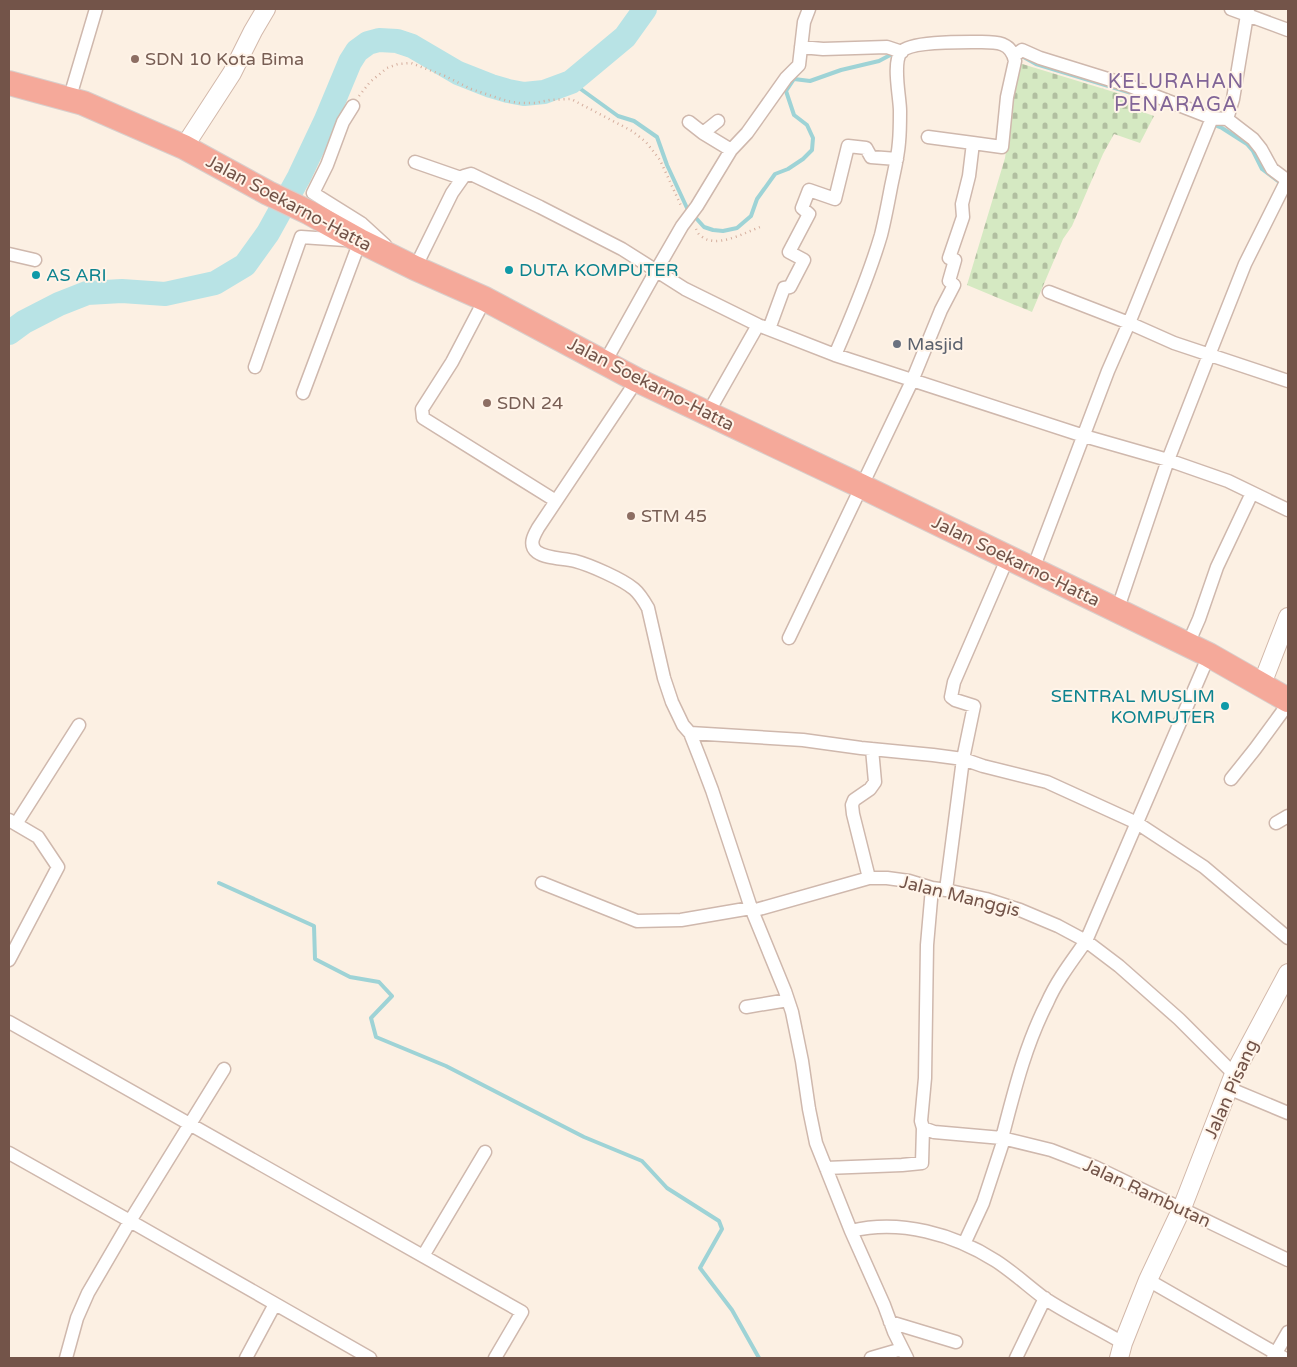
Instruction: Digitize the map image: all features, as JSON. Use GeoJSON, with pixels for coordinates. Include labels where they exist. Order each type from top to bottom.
{"type":"FeatureCollection","features":[{"type":"Feature","properties":{"kind":"highway","name":"Jalan Soekarno-Hatta"},"geometry":{"type":"LineString","coordinates":[[9,83],[83,103],[184,148],[360,241],[485,299],[637,380],[1188,644],[1288,700]]}},
{"type":"Feature","properties":{"kind":"street"},"geometry":{"type":"LineString","coordinates":[[69,100],[96,9]]}},
{"type":"Feature","properties":{"kind":"street"},"geometry":{"type":"LineString","coordinates":[[184,148],[232,73],[266,9]]}},
{"type":"Feature","properties":{"kind":"street"},"geometry":{"type":"LineString","coordinates":[[604,362],[682,226],[731,150],[747,133],[798,64],[804,22],[809,9]]}},
{"type":"Feature","properties":{"kind":"street"},"geometry":{"type":"LineString","coordinates":[[1231,9],[1248,12],[1288,30]]}},
{"type":"Feature","properties":{"kind":"street"},"geometry":{"type":"LineString","coordinates":[[1227,119],[1232,105],[1248,12]]}},
{"type":"Feature","properties":{"kind":"street"},"geometry":{"type":"LineString","coordinates":[[835,355],[875,254],[897,159],[900,110],[897,72],[900,54],[911,46],[930,44],[996,42],[1007,47],[1014,56],[1015,61],[1007,97],[1002,147],[928,137]]}},
{"type":"Feature","properties":{"kind":"street"},"geometry":{"type":"LineString","coordinates":[[801,47],[823,49],[887,47],[902,52]]}},
{"type":"Feature","properties":{"kind":"street"},"geometry":{"type":"LineString","coordinates":[[1014,56],[1022,50],[1040,58],[1127,85],[1211,118],[1227,119],[1254,140],[1272,169],[1287,180],[1245,264],[1209,355],[1168,460],[1117,611]]}},
{"type":"Feature","properties":{"kind":"street"},"geometry":{"type":"LineString","coordinates":[[353,106],[343,122],[314,193],[361,223],[409,264],[461,178],[467,174],[478,177],[622,249],[685,289],[764,327],[835,355],[912,381],[1084,436],[1168,460],[1228,481],[1288,510]]}},
{"type":"Feature","properties":{"kind":"street"},"geometry":{"type":"LineString","coordinates":[[1033,569],[1108,371],[1211,118]]}},
{"type":"Feature","properties":{"kind":"street"},"geometry":{"type":"LineString","coordinates":[[703,133],[718,121]]}},
{"type":"Feature","properties":{"kind":"street"},"geometry":{"type":"LineString","coordinates":[[689,122],[731,150]]}},
{"type":"Feature","properties":{"kind":"street"},"geometry":{"type":"LineString","coordinates":[[789,638],[912,381],[941,310],[954,285],[949,281],[955,260],[949,258],[963,217],[962,204],[969,176],[973,143]]}},
{"type":"Feature","properties":{"kind":"street"},"geometry":{"type":"LineString","coordinates":[[708,414],[764,327],[784,288],[790,287],[804,260],[789,252],[808,214],[802,208],[809,190],[835,198],[848,146],[866,148],[870,157],[897,159]]}},
{"type":"Feature","properties":{"kind":"street"},"geometry":{"type":"LineString","coordinates":[[415,162],[461,178]]}},
{"type":"Feature","properties":{"kind":"street"},"geometry":{"type":"LineString","coordinates":[[255,367],[301,237],[360,241],[303,393]]}},
{"type":"Feature","properties":{"kind":"street"},"geometry":{"type":"LineString","coordinates":[[9,254],[35,260]]}},
{"type":"Feature","properties":{"kind":"street"},"geometry":{"type":"LineString","coordinates":[[1049,292],[1129,323],[1174,343],[1288,381]]}},
{"type":"Feature","properties":{"kind":"street"},"geometry":{"type":"LineString","coordinates":[[485,299],[452,362],[422,409],[423,418],[556,501]]}},
{"type":"Feature","properties":{"kind":"street"},"geometry":{"type":"LineString","coordinates":[[637,380],[533,536],[532,543],[537,552],[575,561],[599,570],[634,589],[648,608],[664,678],[672,702],[683,725],[690,733],[712,790],[752,910],[788,1000],[802,1061],[808,1109],[816,1143],[851,1232],[905,1353],[871,1358]]}},
{"type":"Feature","properties":{"kind":"street"},"geometry":{"type":"LineString","coordinates":[[1188,644],[1217,567],[1252,493]]}},
{"type":"Feature","properties":{"kind":"street"},"geometry":{"type":"LineString","coordinates":[[946,890],[962,759],[974,706],[955,700],[952,697],[952,691],[957,675],[1008,557]]}},
{"type":"Feature","properties":{"kind":"street"},"geometry":{"type":"LineString","coordinates":[[1262,684],[1288,617]]}},
{"type":"Feature","properties":{"kind":"street"},"geometry":{"type":"LineString","coordinates":[[964,1244],[983,1203],[1003,1139],[1016,1083],[1046,1003],[1063,973],[1086,941],[1210,655]]}},
{"type":"Feature","properties":{"kind":"street"},"geometry":{"type":"LineString","coordinates":[[1231,779],[1288,704]]}},
{"type":"Feature","properties":{"kind":"street"},"geometry":{"type":"LineString","coordinates":[[9,960],[58,867],[38,837],[12,822],[79,725]]}},
{"type":"Feature","properties":{"kind":"street"},"geometry":{"type":"LineString","coordinates":[[690,733],[803,740],[962,759],[1047,782],[1137,823],[1204,867],[1288,938]]}},
{"type":"Feature","properties":{"kind":"street"},"geometry":{"type":"LineString","coordinates":[[869,878],[852,806],[854,800],[870,789],[875,782],[872,749]]}},
{"type":"Feature","properties":{"kind":"street"},"geometry":{"type":"LineString","coordinates":[[1276,823],[1288,816]]}},
{"type":"Feature","properties":{"kind":"street","name":"Jalan Manggis"},"geometry":{"type":"LineString","coordinates":[[542,883],[637,921],[681,920],[752,910],[869,878],[910,881],[932,888],[986,898],[1058,926],[1086,941],[1119,966],[1179,1019],[1231,1081]]}},
{"type":"Feature","properties":{"kind":"street"},"geometry":{"type":"LineString","coordinates":[[826,1168],[922,1163],[923,1128],[921,1121],[925,1078],[927,945],[932,888]]}},
{"type":"Feature","properties":{"kind":"street","name":"Jalan Pisang"},"geometry":{"type":"LineString","coordinates":[[1121,1351],[1148,1280],[1182,1208],[1231,1081],[1286,982]]}},
{"type":"Feature","properties":{"kind":"street"},"geometry":{"type":"LineString","coordinates":[[746,1007],[788,1000]]}},
{"type":"Feature","properties":{"kind":"street"},"geometry":{"type":"LineString","coordinates":[[9,1022],[522,1312],[495,1358]]}},
{"type":"Feature","properties":{"kind":"street"},"geometry":{"type":"LineString","coordinates":[[66,1358],[77,1318],[84,1301],[130,1221],[224,1069]]}},
{"type":"Feature","properties":{"kind":"street"},"geometry":{"type":"LineString","coordinates":[[1231,1081],[1288,1113]]}},
{"type":"Feature","properties":{"kind":"street","name":"Jalan Rambutan"},"geometry":{"type":"LineString","coordinates":[[923,1128],[934,1132],[1003,1139],[1051,1150],[1095,1167],[1288,1260]]}},
{"type":"Feature","properties":{"kind":"street"},"geometry":{"type":"LineString","coordinates":[[423,1256],[485,1152]]}},
{"type":"Feature","properties":{"kind":"street"},"geometry":{"type":"LineString","coordinates":[[9,1153],[370,1358]]}},
{"type":"Feature","properties":{"kind":"street"},"geometry":{"type":"LineString","coordinates":[[851,1232],[868,1227],[893,1227],[928,1232],[964,1244],[995,1261],[1121,1351]]}},
{"type":"Feature","properties":{"kind":"street"},"geometry":{"type":"LineString","coordinates":[[1148,1280],[1278,1357],[1288,1332]]}},
{"type":"Feature","properties":{"kind":"street"},"geometry":{"type":"LineString","coordinates":[[1016,1358],[1045,1298]]}},
{"type":"Feature","properties":{"kind":"street"},"geometry":{"type":"LineString","coordinates":[[246,1358],[275,1304]]}},
{"type":"Feature","properties":{"kind":"street"},"geometry":{"type":"LineString","coordinates":[[890,1322],[956,1342]]}},
{"type":"Feature","properties":{"kind":"path"},"geometry":{"type":"LineString","coordinates":[[353,106],[370,82],[387,68],[398,64],[411,63],[445,76],[471,89],[507,101],[535,103],[571,99],[632,131],[646,142],[660,160],[683,210],[701,236],[712,241],[730,239],[760,227]]}},
{"type":"Feature","properties":{"kind":"green space"},"geometry":{"type":"Polygon","coordinates":[[[1019,63],[1127,96],[1137,110],[1154,116],[1140,143],[1114,134],[1103,154],[1072,226],[1063,239],[1032,312],[967,285],[1005,158],[1019,63]]]}},
{"type":"Feature","properties":{"kind":"waterway"},"geometry":{"type":"LineString","coordinates":[[9,333],[24,322],[59,304],[87,293],[122,291],[165,294],[215,283],[245,265],[268,233],[299,177],[350,62],[357,51],[368,43],[379,40],[397,41],[412,46],[458,73],[491,86],[524,94],[544,92],[571,82],[625,37],[645,9]]}},
{"type":"Feature","properties":{"kind":"waterway"},"geometry":{"type":"LineString","coordinates":[[571,82],[618,116],[634,121],[657,137],[667,165],[687,208],[704,227],[723,231],[737,228],[751,216],[757,199],[775,174],[788,169],[812,150],[813,138],[807,125],[794,115],[786,91],[794,79],[810,81],[841,70],[879,61],[894,53]]}},
{"type":"Feature","properties":{"kind":"waterway"},"geometry":{"type":"LineString","coordinates":[[1020,55],[1036,64],[1138,95]]}},
{"type":"Feature","properties":{"kind":"waterway"},"geometry":{"type":"LineString","coordinates":[[1212,124],[1247,144],[1253,151],[1262,169],[1282,184]]}},
{"type":"Feature","properties":{"kind":"waterway"},"geometry":{"type":"LineString","coordinates":[[219,883],[314,926],[315,959],[350,977],[379,982],[392,996],[371,1018],[376,1037],[446,1066],[584,1137],[642,1161],[667,1188],[719,1221],[722,1229],[700,1268],[732,1310],[759,1358]]}},
{"type":"Feature","properties":{"kind":"place","name":"SDN 10 Kota Bima"},"geometry":{"type":"Point","coordinates":[135,59]}},
{"type":"Feature","properties":{"kind":"place","name":"DUTA KOMPUTER"},"geometry":{"type":"Point","coordinates":[509,270]}},
{"type":"Feature","properties":{"kind":"place","name":"AS ARI"},"geometry":{"type":"Point","coordinates":[36,275]}},
{"type":"Feature","properties":{"kind":"place","name":"Masjid"},"geometry":{"type":"Point","coordinates":[897,344]}},
{"type":"Feature","properties":{"kind":"place","name":"SDN 24"},"geometry":{"type":"Point","coordinates":[487,403]}},
{"type":"Feature","properties":{"kind":"place","name":"STM 45"},"geometry":{"type":"Point","coordinates":[631,516]}},
{"type":"Feature","properties":{"kind":"place","name":"SENTRAL MUSLIM KOMPUTER"},"geometry":{"type":"Point","coordinates":[1225,706]}},
{"type":"Feature","properties":{"kind":"district","name":"KELURAHAN PENARAGA"},"geometry":{"type":"Point","coordinates":[1176,92]}}]}
